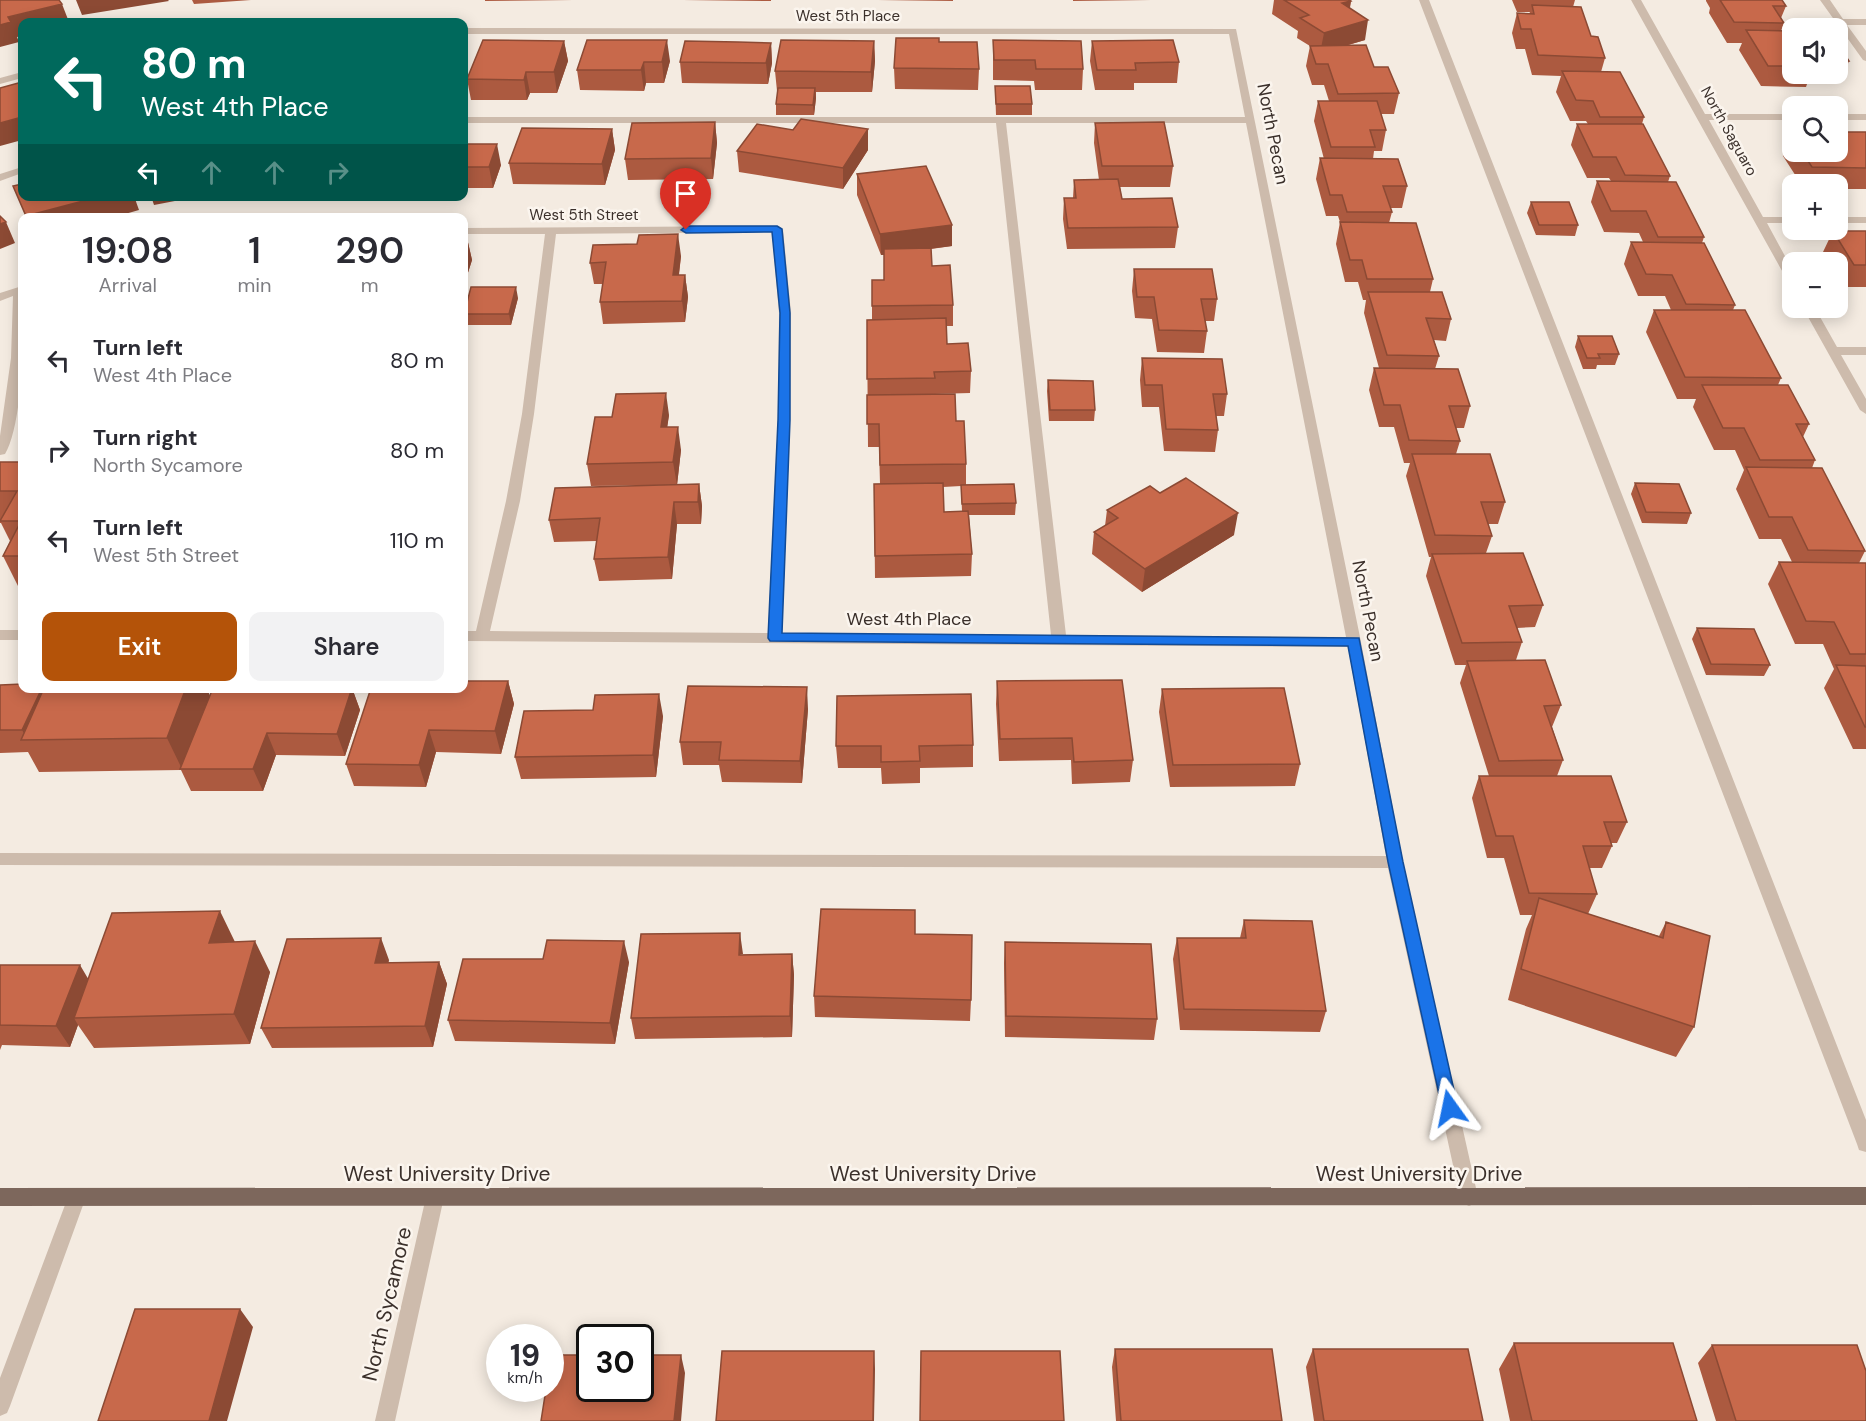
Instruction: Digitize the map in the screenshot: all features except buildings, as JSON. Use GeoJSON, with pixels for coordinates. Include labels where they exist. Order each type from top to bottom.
{"type":"FeatureCollection","features":[{"type":"Feature","properties":{"kind":"main road","name":"West University Drive"},"geometry":{"type":"LineString","coordinates":[[0,1197],[1866,1196]]}},
{"type":"Feature","properties":{"kind":"street"},"geometry":{"type":"LineString","coordinates":[[1424,0],[1866,1144]]}},
{"type":"Feature","properties":{"kind":"street","name":"North Saguaro"},"geometry":{"type":"LineString","coordinates":[[1636,0],[1782,260]]}},
{"type":"Feature","properties":{"kind":"street"},"geometry":{"type":"LineString","coordinates":[[1825,0],[1838,18]]}},
{"type":"Feature","properties":{"kind":"street"},"geometry":{"type":"LineString","coordinates":[[1848,22],[1866,22]]}},
{"type":"Feature","properties":{"kind":"street","name":"West 5th Place"},"geometry":{"type":"LineString","coordinates":[[468,31],[1233,31]]}},
{"type":"Feature","properties":{"kind":"street","name":"North Pecan"},"geometry":{"type":"LineString","coordinates":[[1233,31],[1354,642],[1395,862],[1469,1197]]}},
{"type":"Feature","properties":{"kind":"street"},"geometry":{"type":"LineString","coordinates":[[1848,32],[1866,57]]}},
{"type":"Feature","properties":{"kind":"street"},"geometry":{"type":"LineString","coordinates":[[0,81],[18,76]]}},
{"type":"Feature","properties":{"kind":"street"},"geometry":{"type":"LineString","coordinates":[[1703,117],[1782,117]]}},
{"type":"Feature","properties":{"kind":"street"},"geometry":{"type":"LineString","coordinates":[[1848,117],[1866,117]]}},
{"type":"Feature","properties":{"kind":"street"},"geometry":{"type":"LineString","coordinates":[[468,120],[1250,120]]}},
{"type":"Feature","properties":{"kind":"street"},"geometry":{"type":"LineString","coordinates":[[1001,120],[1059,640]]}},
{"type":"Feature","properties":{"kind":"street"},"geometry":{"type":"LineString","coordinates":[[0,178],[18,171]]}},
{"type":"Feature","properties":{"kind":"street"},"geometry":{"type":"LineString","coordinates":[[1760,219],[1782,220]]}},
{"type":"Feature","properties":{"kind":"street"},"geometry":{"type":"LineString","coordinates":[[1848,220],[1866,220]]}},
{"type":"Feature","properties":{"kind":"street","name":"West 5th Street"},"geometry":{"type":"LineString","coordinates":[[468,231],[777,229],[785,313],[784,420],[775,638]]}},
{"type":"Feature","properties":{"kind":"street"},"geometry":{"type":"LineString","coordinates":[[482,636],[515,490],[528,414],[551,230]]}},
{"type":"Feature","properties":{"kind":"street"},"geometry":{"type":"LineString","coordinates":[[0,297],[18,291]]}},
{"type":"Feature","properties":{"kind":"street"},"geometry":{"type":"LineString","coordinates":[[1815,318],[1866,410]]}},
{"type":"Feature","properties":{"kind":"street"},"geometry":{"type":"LineString","coordinates":[[0,451],[6,439],[18,330]]}},
{"type":"Feature","properties":{"kind":"street"},"geometry":{"type":"LineString","coordinates":[[1833,351],[1866,351]]}},
{"type":"Feature","properties":{"kind":"street"},"geometry":{"type":"LineString","coordinates":[[0,635],[18,635]]}},
{"type":"Feature","properties":{"kind":"street","name":"West 4th Place"},"geometry":{"type":"LineString","coordinates":[[468,636],[1354,642]]}},
{"type":"Feature","properties":{"kind":"street"},"geometry":{"type":"LineString","coordinates":[[0,859],[1395,862]]}},
{"type":"Feature","properties":{"kind":"street"},"geometry":{"type":"LineString","coordinates":[[0,1406],[77,1197]]}},
{"type":"Feature","properties":{"kind":"street","name":"North Sycamore"},"geometry":{"type":"LineString","coordinates":[[385,1421],[435,1197]]}},
{"type":"Feature","properties":{"kind":"route"},"geometry":{"type":"LineString","coordinates":[[686,230],[777,229],[785,313],[784,420],[775,638],[1354,642],[1395,862],[1450,1108]]}}]}
